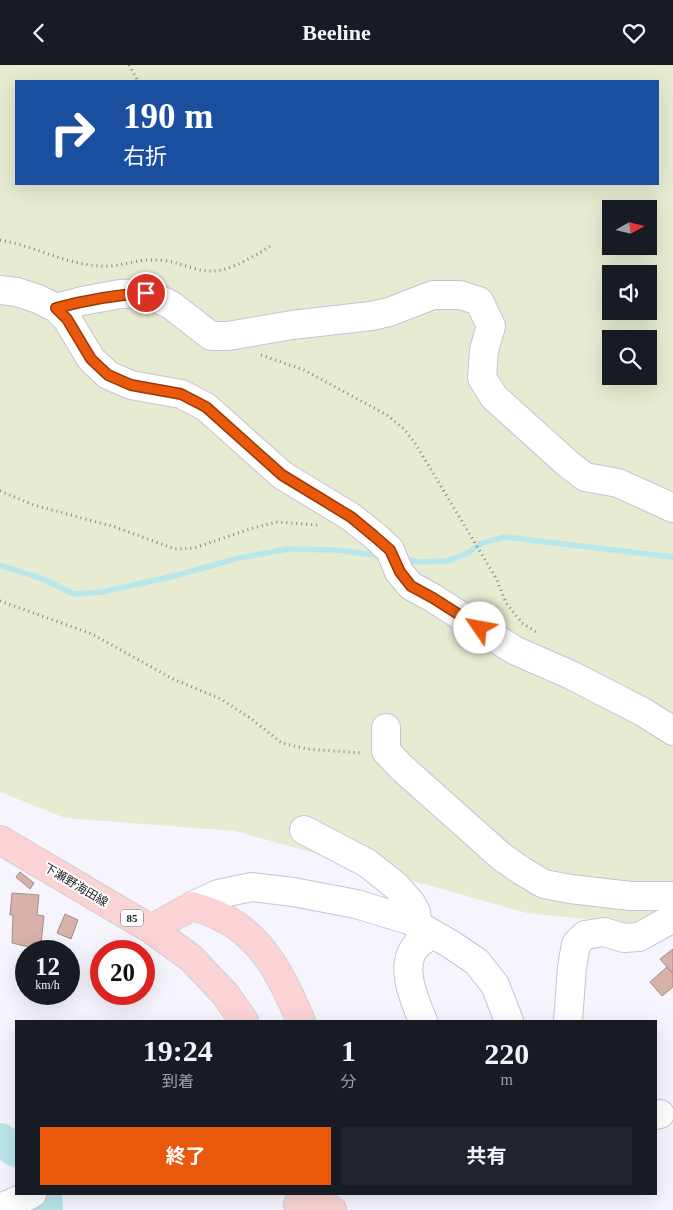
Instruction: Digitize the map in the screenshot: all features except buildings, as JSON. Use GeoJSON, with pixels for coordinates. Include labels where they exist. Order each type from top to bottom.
{"type":"FeatureCollection","features":[{"type":"Feature","properties":{"kind":"main road","name":"下瀬野海田線"},"geometry":{"type":"LineString","coordinates":[[0,840],[151,929],[191,958],[225,994],[243,1020]]}},
{"type":"Feature","properties":{"kind":"main road","name":"85"},"geometry":{"type":"LineString","coordinates":[[151,929],[192,906]]}},
{"type":"Feature","properties":{"kind":"main road"},"geometry":{"type":"LineString","coordinates":[[192,906],[222,917],[248,934],[267,955],[289,994],[301,1020]]}},
{"type":"Feature","properties":{"kind":"main road"},"geometry":{"type":"LineString","coordinates":[[298,1203],[325,1207],[332,1210]]}},
{"type":"Feature","properties":{"kind":"street"},"geometry":{"type":"LineString","coordinates":[[0,290],[17,292],[56,308],[67,319],[91,359],[108,375],[131,385],[181,394],[206,407],[282,475],[351,517],[374,536],[390,550],[400,572],[411,586],[514,650],[571,675],[642,712],[673,731]]}},
{"type":"Feature","properties":{"kind":"street"},"geometry":{"type":"LineString","coordinates":[[56,308],[120,294],[146,293],[171,305],[211,336],[228,336],[389,312],[433,295],[460,295],[479,301],[491,326],[484,351],[482,378],[494,397],[585,477],[618,483],[673,508]]}},
{"type":"Feature","properties":{"kind":"street"},"geometry":{"type":"LineString","coordinates":[[386,740],[401,767],[502,857],[544,884],[631,896],[673,897]]}},
{"type":"Feature","properties":{"kind":"street"},"geometry":{"type":"LineString","coordinates":[[304,830],[367,863],[396,886],[411,903],[425,929]]}},
{"type":"Feature","properties":{"kind":"street"},"geometry":{"type":"LineString","coordinates":[[192,906],[218,893],[252,887],[293,892],[356,904],[409,919],[477,962],[495,985],[509,1020]]}},
{"type":"Feature","properties":{"kind":"street"},"geometry":{"type":"LineString","coordinates":[[568,1020],[572,967],[576,944],[585,935],[604,932],[624,938],[639,937],[673,918]]}},
{"type":"Feature","properties":{"kind":"street"},"geometry":{"type":"LineString","coordinates":[[423,1020],[408,978],[410,959],[425,929]]}},
{"type":"Feature","properties":{"kind":"path"},"geometry":{"type":"LineString","coordinates":[[129,65],[137,80]]}},
{"type":"Feature","properties":{"kind":"path"},"geometry":{"type":"LineString","coordinates":[[0,240],[25,245],[74,262],[101,267],[124,265],[150,259],[174,262],[214,272],[246,260],[272,245]]}},
{"type":"Feature","properties":{"kind":"path"},"geometry":{"type":"LineString","coordinates":[[253,353],[304,370],[387,415],[404,429],[415,443],[496,578],[506,603],[522,623],[542,637]]}},
{"type":"Feature","properties":{"kind":"path"},"geometry":{"type":"LineString","coordinates":[[0,491],[34,505],[115,527],[175,549],[194,548],[276,522],[325,526]]}},
{"type":"Feature","properties":{"kind":"path"},"geometry":{"type":"LineString","coordinates":[[0,601],[92,634],[173,679],[221,699],[250,718],[282,743],[307,749],[355,753],[386,740]]}},
{"type":"Feature","properties":{"kind":"green space"},"geometry":{"type":"Polygon","coordinates":[[[0,65],[673,65],[673,912],[642,925],[527,913],[235,831],[65,818],[0,792],[0,65]]]}},
{"type":"Feature","properties":{"kind":"waterway"},"geometry":{"type":"LineString","coordinates":[[403,559],[419,562],[447,561],[466,554],[482,543],[505,537],[673,557]]}},
{"type":"Feature","properties":{"kind":"waterway"},"geometry":{"type":"LineString","coordinates":[[0,565],[43,579],[74,594],[102,592],[174,576],[239,558],[288,549],[337,550],[382,556]]}},
{"type":"Feature","properties":{"kind":"waterway"},"geometry":{"type":"LineString","coordinates":[[0,1140],[15,1149]]}},
{"type":"Feature","properties":{"kind":"waterway"},"geometry":{"type":"LineString","coordinates":[[45,1195],[46,1210]]}},
{"type":"Feature","properties":{"kind":"route"},"geometry":{"type":"LineString","coordinates":[[146,293],[120,294],[56,308],[67,319],[91,359],[108,375],[131,385],[181,394],[206,407],[282,475],[351,517],[374,536],[390,550],[400,572],[411,586],[480,628]]}}]}
